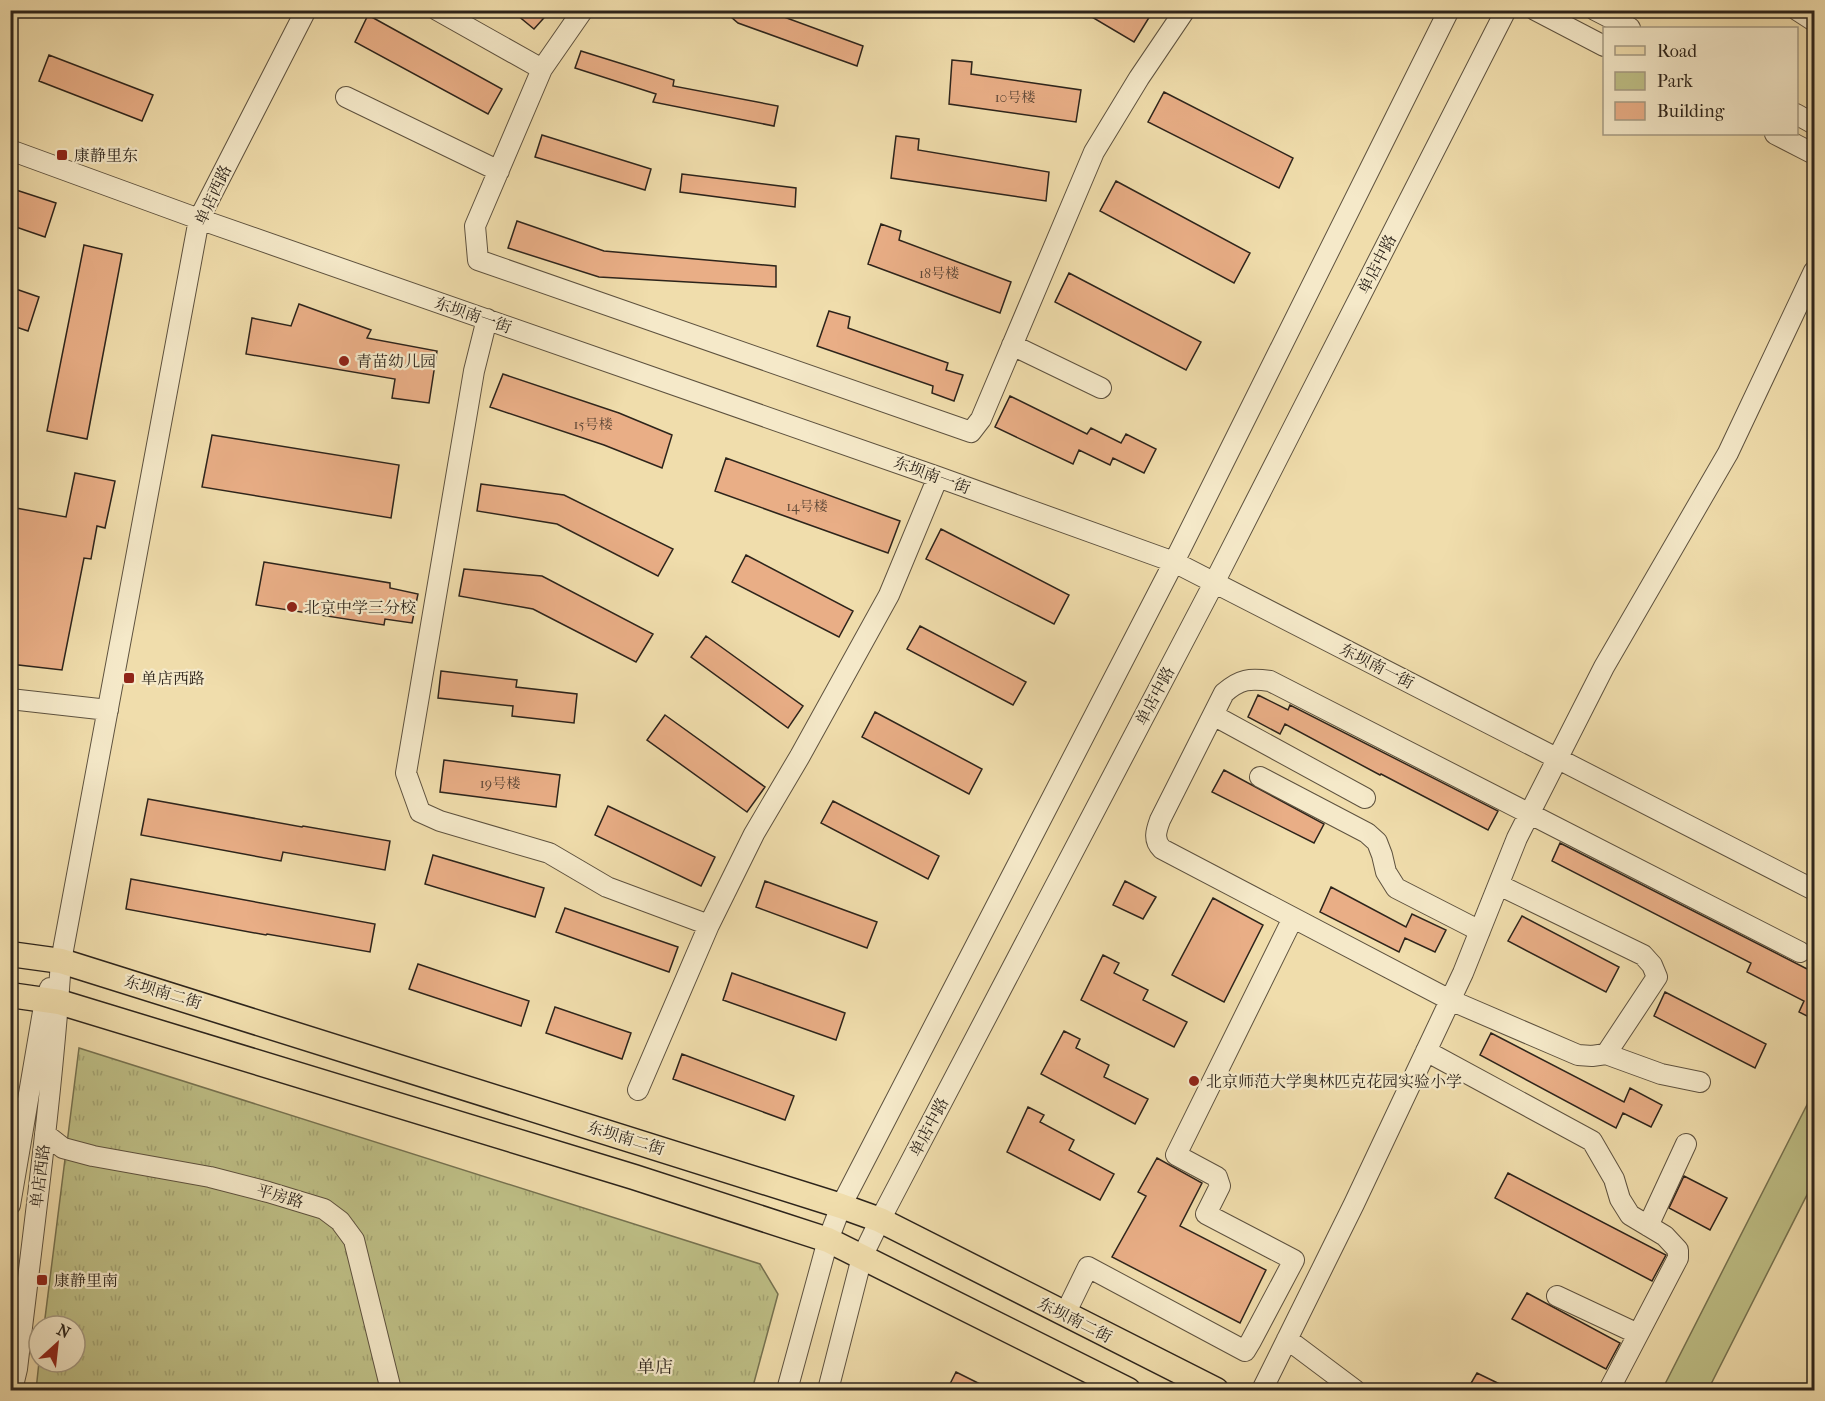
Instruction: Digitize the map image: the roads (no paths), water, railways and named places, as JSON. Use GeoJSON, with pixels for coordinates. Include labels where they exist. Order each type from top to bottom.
{"type":"FeatureCollection","features":[{"type":"Feature","properties":{"kind":"main road","name":"东坝南二街"},"geometry":{"type":"LineString","coordinates":[[10,954],[61,961],[880,1220],[1216,1390]]}},
{"type":"Feature","properties":{"kind":"main road"},"geometry":{"type":"LineString","coordinates":[[10,995],[52,1001],[634,1177],[828,1240],[1128,1390]]}},
{"type":"Feature","properties":{"kind":"street","name":"单店西路"},"geometry":{"type":"LineString","coordinates":[[10,1205],[61,961],[199,219],[306,10]]}},
{"type":"Feature","properties":{"kind":"street"},"geometry":{"type":"LineString","coordinates":[[437,10],[542,69]]}},
{"type":"Feature","properties":{"kind":"street"},"geometry":{"type":"LineString","coordinates":[[583,10],[542,69],[475,226],[478,260],[971,432],[981,419],[1094,152],[1138,78],[1185,10]]}},
{"type":"Feature","properties":{"kind":"street"},"geometry":{"type":"LineString","coordinates":[[787,1390],[828,1240],[841,1206],[1174,562],[1449,10]]}},
{"type":"Feature","properties":{"kind":"street","name":"单店中路"},"geometry":{"type":"LineString","coordinates":[[828,1390],[862,1257],[880,1220],[1214,583],[1506,10]]}},
{"type":"Feature","properties":{"kind":"street"},"geometry":{"type":"LineString","coordinates":[[1535,10],[1603,45]]}},
{"type":"Feature","properties":{"kind":"street"},"geometry":{"type":"LineString","coordinates":[[1563,10],[1603,31]]}},
{"type":"Feature","properties":{"kind":"street"},"geometry":{"type":"LineString","coordinates":[[1595,10],[1628,27]]}},
{"type":"Feature","properties":{"kind":"street"},"geometry":{"type":"LineString","coordinates":[[1797,10],[1815,21]]}},
{"type":"Feature","properties":{"kind":"street"},"geometry":{"type":"LineString","coordinates":[[346,97],[499,171]]}},
{"type":"Feature","properties":{"kind":"street"},"geometry":{"type":"LineString","coordinates":[[1798,115],[1815,124]]}},
{"type":"Feature","properties":{"kind":"street"},"geometry":{"type":"LineString","coordinates":[[1798,131],[1815,140]]}},
{"type":"Feature","properties":{"kind":"street"},"geometry":{"type":"LineString","coordinates":[[1777,135],[1815,153]]}},
{"type":"Feature","properties":{"kind":"street","name":"东坝南一街"},"geometry":{"type":"LineString","coordinates":[[10,150],[199,219],[938,477],[1174,562],[1815,890]]}},
{"type":"Feature","properties":{"kind":"street"},"geometry":{"type":"LineString","coordinates":[[1266,1383],[1354,1204],[1450,1000],[1517,838],[1604,667],[1728,453],[1815,272]]}},
{"type":"Feature","properties":{"kind":"street"},"geometry":{"type":"LineString","coordinates":[[487,319],[474,371],[406,773],[420,812],[440,821],[549,853],[606,887],[709,924]]}},
{"type":"Feature","properties":{"kind":"street"},"geometry":{"type":"LineString","coordinates":[[1012,345],[1101,388]]}},
{"type":"Feature","properties":{"kind":"street"},"geometry":{"type":"LineString","coordinates":[[638,1090],[709,924],[754,834],[811,737],[889,595],[938,477]]}},
{"type":"Feature","properties":{"kind":"street"},"geometry":{"type":"LineString","coordinates":[[1700,1082],[1661,1074],[1606,1054],[1578,1055],[1450,1000],[1162,849],[1157,844],[1155,835],[1160,820],[1224,693],[1231,687],[1252,678],[1270,681],[1800,952]]}},
{"type":"Feature","properties":{"kind":"street"},"geometry":{"type":"LineString","coordinates":[[10,699],[108,710]]}},
{"type":"Feature","properties":{"kind":"street"},"geometry":{"type":"LineString","coordinates":[[1212,715],[1365,798]]}},
{"type":"Feature","properties":{"kind":"street"},"geometry":{"type":"LineString","coordinates":[[1260,777],[1367,833],[1377,842],[1386,872],[1396,888],[1480,931]]}},
{"type":"Feature","properties":{"kind":"street"},"geometry":{"type":"LineString","coordinates":[[1499,885],[1643,956],[1652,965],[1657,977],[1606,1054]]}},
{"type":"Feature","properties":{"kind":"street"},"geometry":{"type":"LineString","coordinates":[[1245,1351],[1294,1260],[1206,1214],[1220,1186],[1217,1177],[1176,1155],[1293,918]]}},
{"type":"Feature","properties":{"kind":"street","name":"单店西路"},"geometry":{"type":"LineString","coordinates":[[12,1390],[17,1369],[45,1134],[52,1001]]}},
{"type":"Feature","properties":{"kind":"street"},"geometry":{"type":"LineString","coordinates":[[1426,1051],[1592,1141],[1614,1179],[1620,1199],[1630,1215],[1665,1236],[1678,1250],[1678,1258],[1609,1390]]}},
{"type":"Feature","properties":{"kind":"street","name":"平房路"},"geometry":{"type":"LineString","coordinates":[[45,1134],[63,1148],[93,1156],[210,1178],[324,1209],[340,1221],[354,1240],[390,1390]]}},
{"type":"Feature","properties":{"kind":"street"},"geometry":{"type":"LineString","coordinates":[[1648,1226],[1686,1144]]}},
{"type":"Feature","properties":{"kind":"street"},"geometry":{"type":"LineString","coordinates":[[1065,1314],[1088,1266],[1257,1357],[1266,1383]]}},
{"type":"Feature","properties":{"kind":"street"},"geometry":{"type":"LineString","coordinates":[[1557,1296],[1638,1334]]}},
{"type":"Feature","properties":{"kind":"street"},"geometry":{"type":"LineString","coordinates":[[1287,1340],[1355,1390]]}},
{"type":"Feature","properties":{"kind":"place","name":"康静里东"},"geometry":{"type":"Point","coordinates":[62,155]}},
{"type":"Feature","properties":{"kind":"place","name":"青苗幼儿园"},"geometry":{"type":"Point","coordinates":[344,361]}},
{"type":"Feature","properties":{"kind":"place","name":"北京中学三分校"},"geometry":{"type":"Point","coordinates":[292,607]}},
{"type":"Feature","properties":{"kind":"place","name":"单店西路"},"geometry":{"type":"Point","coordinates":[129,678]}},
{"type":"Feature","properties":{"kind":"place","name":"北京师范大学奥林匹克花园实验小学"},"geometry":{"type":"Point","coordinates":[1194,1081]}},
{"type":"Feature","properties":{"kind":"place","name":"康静里南"},"geometry":{"type":"Point","coordinates":[42,1280]}},
{"type":"Feature","properties":{"kind":"district","name":"单店"},"geometry":{"type":"Point","coordinates":[655,1367]}}]}
